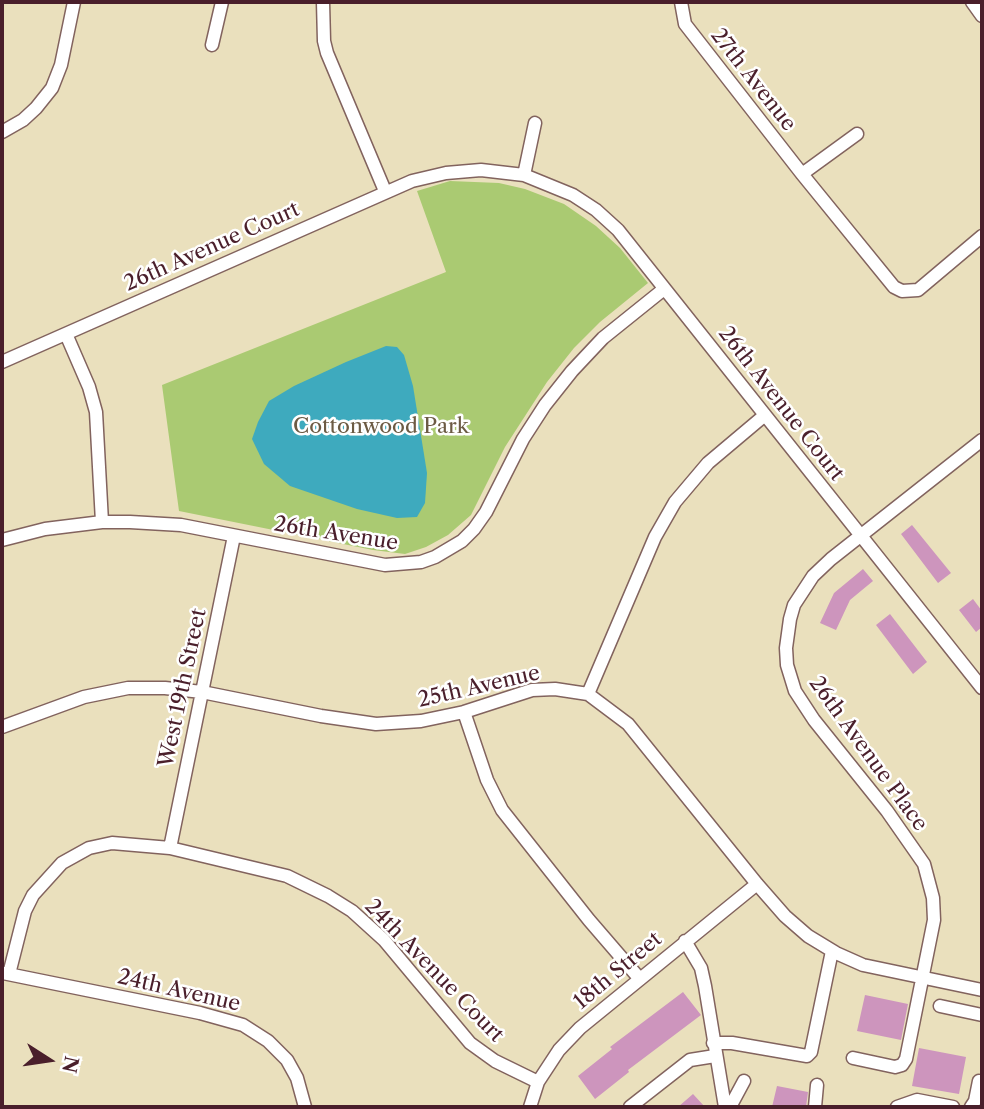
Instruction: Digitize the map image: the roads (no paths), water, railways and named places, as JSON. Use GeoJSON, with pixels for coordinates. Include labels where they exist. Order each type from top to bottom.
{"type":"FeatureCollection","features":[{"type":"Feature","properties":{"kind":"street"},"geometry":{"type":"LineString","coordinates":[[2,132],[30,114],[52,88],[61,65],[74,2]]}},
{"type":"Feature","properties":{"kind":"street"},"geometry":{"type":"LineString","coordinates":[[212,45],[222,2]]}},
{"type":"Feature","properties":{"kind":"street"},"geometry":{"type":"LineString","coordinates":[[323,2],[327,53],[385,191]]}},
{"type":"Feature","properties":{"kind":"street"},"geometry":{"type":"LineString","coordinates":[[972,2],[982,16]]}},
{"type":"Feature","properties":{"kind":"street","name":"27th Avenue"},"geometry":{"type":"LineString","coordinates":[[681,4],[685,24],[887,281],[902,291],[918,290],[982,236]]}},
{"type":"Feature","properties":{"kind":"street"},"geometry":{"type":"LineString","coordinates":[[524,175],[535,123]]}},
{"type":"Feature","properties":{"kind":"street"},"geometry":{"type":"LineString","coordinates":[[802,174],[857,134]]}},
{"type":"Feature","properties":{"kind":"street","name":"26th Avenue Court"},"geometry":{"type":"LineString","coordinates":[[2,362],[412,181],[446,173],[481,170],[524,175],[558,188],[596,210],[618,230],[982,688]]}},
{"type":"Feature","properties":{"kind":"street","name":"26th Avenue"},"geometry":{"type":"LineString","coordinates":[[2,540],[46,529],[102,522],[181,525],[385,565],[421,562],[435,557],[462,541],[474,529],[486,512],[523,439],[572,371],[603,338],[664,289]]}},
{"type":"Feature","properties":{"kind":"street"},"geometry":{"type":"LineString","coordinates":[[66,334],[89,387],[96,412],[102,522]]}},
{"type":"Feature","properties":{"kind":"street"},"geometry":{"type":"LineString","coordinates":[[765,415],[708,463],[676,502],[655,537],[588,694],[628,724],[757,884],[785,916],[808,936],[863,965],[982,990]]}},
{"type":"Feature","properties":{"kind":"street","name":"26th Avenue Place"},"geometry":{"type":"LineString","coordinates":[[853,1059],[895,1066],[902,1065],[906,1059],[933,920],[933,898],[924,864],[887,811],[814,720],[795,691],[787,665],[786,648],[794,605],[814,576],[860,534],[982,440]]}},
{"type":"Feature","properties":{"kind":"street","name":"West 19th Street"},"geometry":{"type":"LineString","coordinates":[[170,848],[234,536]]}},
{"type":"Feature","properties":{"kind":"street","name":"25th Avenue"},"geometry":{"type":"LineString","coordinates":[[2,727],[61,704],[109,690],[147,688],[202,692],[360,723],[421,721],[464,712],[532,690],[588,694]]}},
{"type":"Feature","properties":{"kind":"street"},"geometry":{"type":"LineString","coordinates":[[464,712],[487,780],[502,810],[571,898],[639,978]]}},
{"type":"Feature","properties":{"kind":"street","name":"24th Avenue Court"},"geometry":{"type":"LineString","coordinates":[[6,973],[25,911],[33,895],[62,863],[89,848],[112,843],[170,848],[287,876],[344,906],[369,925],[402,958],[470,1043],[495,1061],[538,1082]]}},
{"type":"Feature","properties":{"kind":"street","name":"18th Street"},"geometry":{"type":"LineString","coordinates":[[530,1107],[538,1082],[559,1050],[580,1028],[757,884]]}},
{"type":"Feature","properties":{"kind":"street"},"geometry":{"type":"LineString","coordinates":[[685,941],[701,968],[725,1107]]}},
{"type":"Feature","properties":{"kind":"street"},"geometry":{"type":"LineString","coordinates":[[713,1043],[732,1043],[807,1056],[811,1052],[832,951]]}},
{"type":"Feature","properties":{"kind":"street","name":"24th Avenue"},"geometry":{"type":"LineString","coordinates":[[6,973],[201,1013],[243,1026],[268,1041],[287,1060],[297,1078],[304,1107]]}},
{"type":"Feature","properties":{"kind":"street"},"geometry":{"type":"LineString","coordinates":[[940,1006],[982,1015]]}},
{"type":"Feature","properties":{"kind":"street"},"geometry":{"type":"LineString","coordinates":[[630,1107],[690,1060],[715,1056]]}},
{"type":"Feature","properties":{"kind":"street"},"geometry":{"type":"LineString","coordinates":[[971,1107],[981,1081],[982,1066]]}},
{"type":"Feature","properties":{"kind":"street"},"geometry":{"type":"LineString","coordinates":[[730,1107],[744,1081]]}},
{"type":"Feature","properties":{"kind":"street"},"geometry":{"type":"LineString","coordinates":[[815,1107],[817,1085]]}},
{"type":"Feature","properties":{"kind":"street"},"geometry":{"type":"LineString","coordinates":[[897,1107],[912,1100],[953,1107]]}},
{"type":"Feature","properties":{"kind":"water"},"geometry":{"type":"Polygon","coordinates":[[[386,346],[397,347],[404,355],[413,386],[427,473],[425,503],[417,517],[397,518],[357,509],[290,486],[264,464],[252,439],[269,401],[294,386],[386,346]]]}},
{"type":"Feature","properties":{"kind":"park label","name":"Cottonwood Park"},"geometry":{"type":"Point","coordinates":[381,427]}}]}
